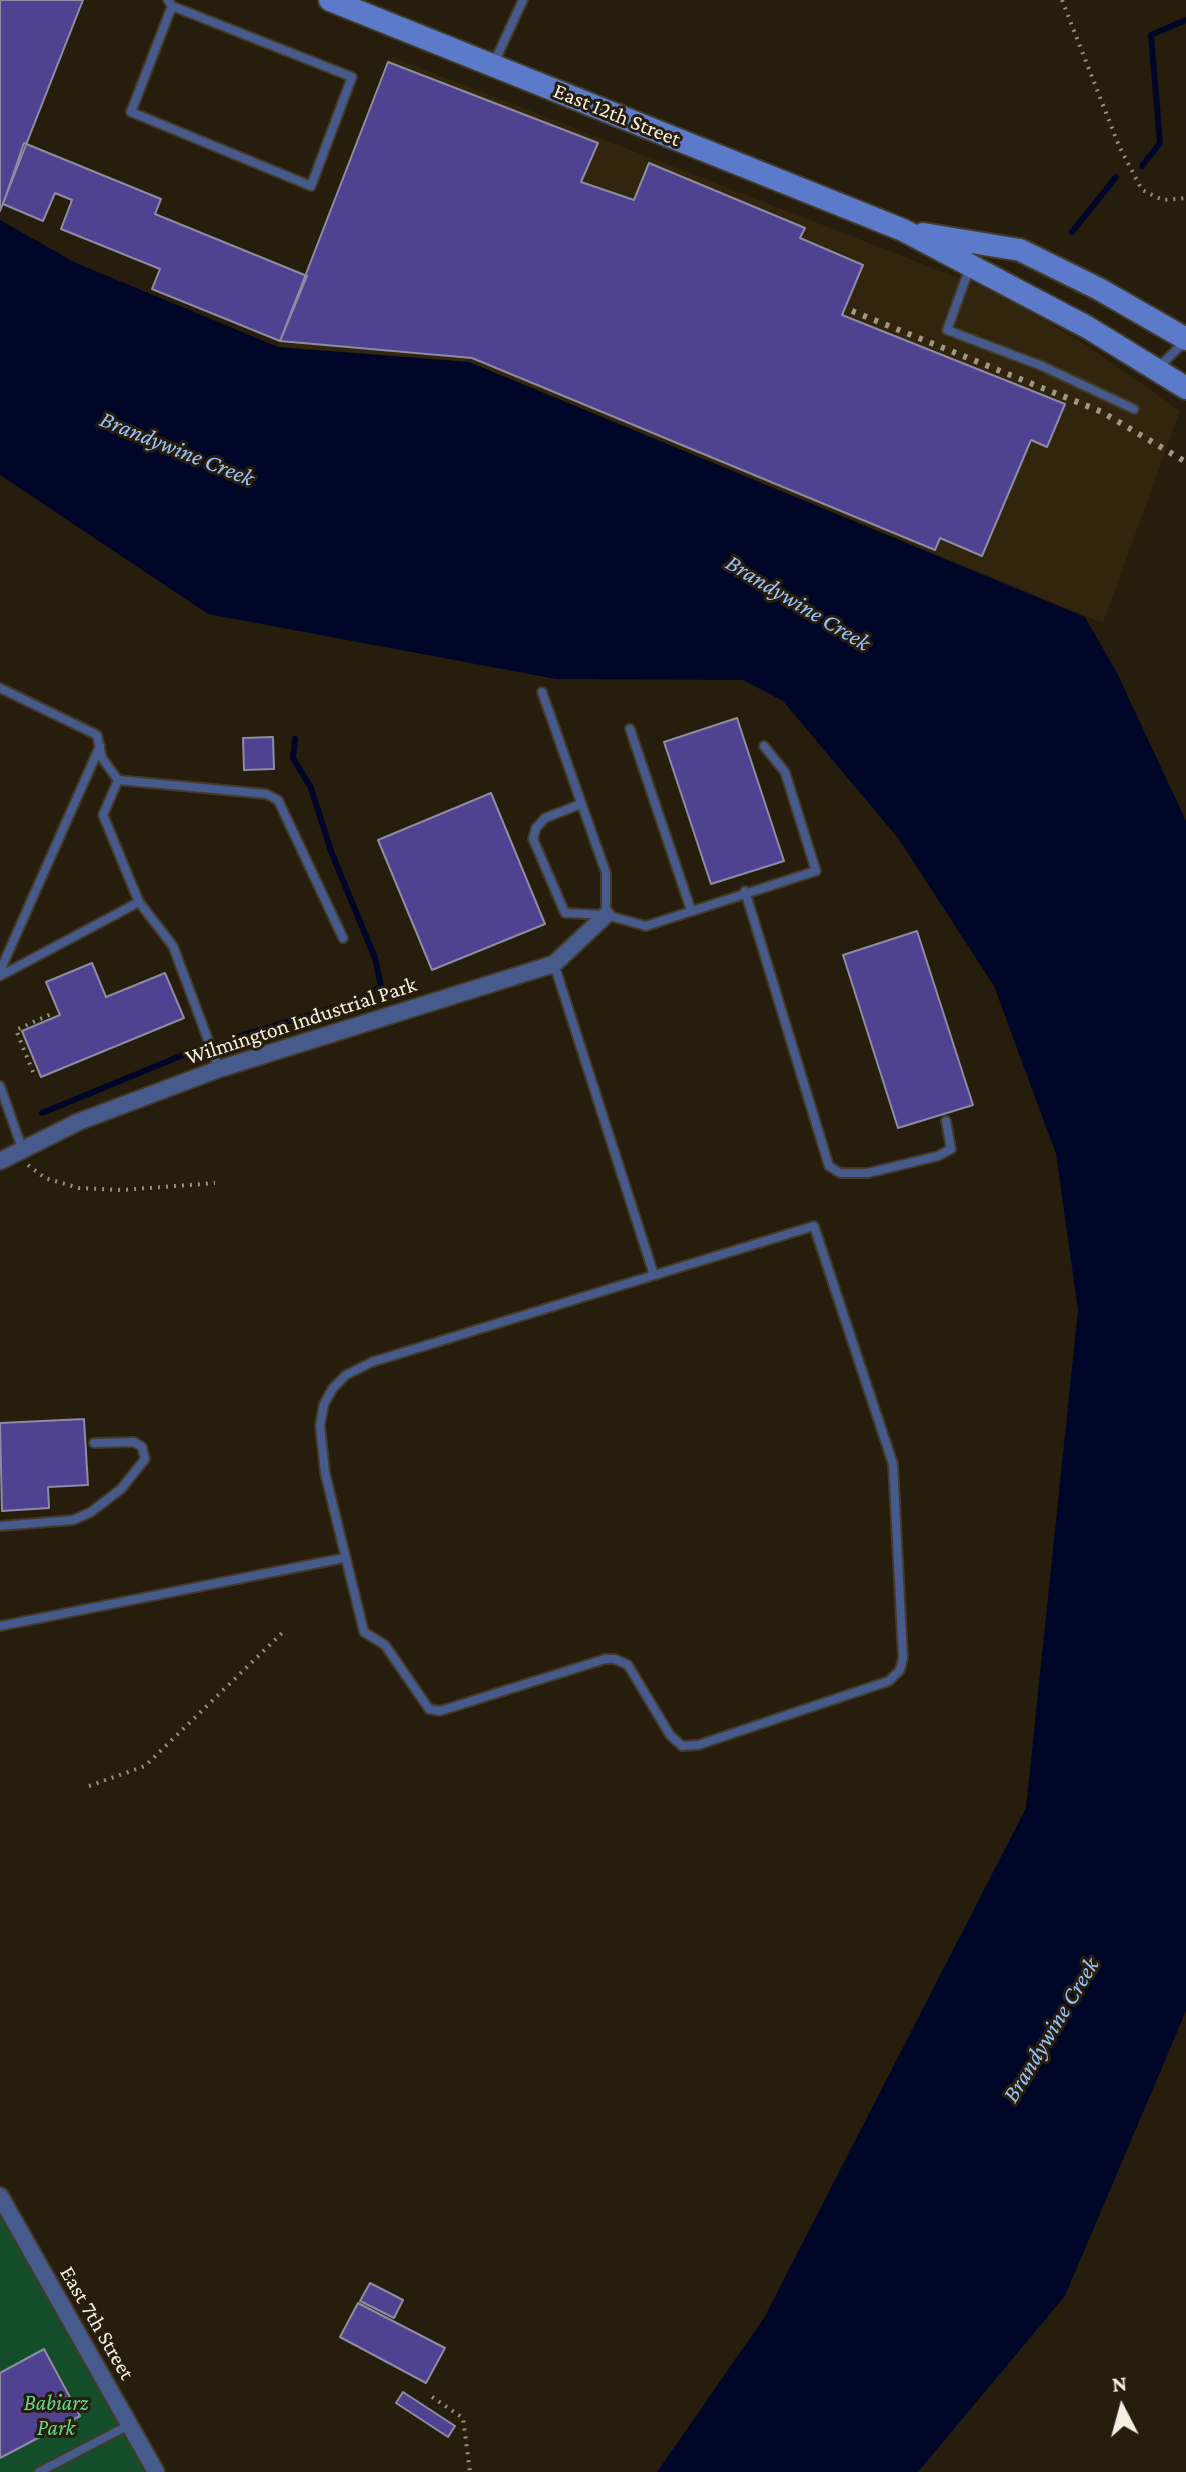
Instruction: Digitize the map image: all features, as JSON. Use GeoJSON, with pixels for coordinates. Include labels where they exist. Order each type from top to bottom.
{"type":"FeatureCollection","features":[{"type":"Feature","properties":{"kind":"main road","name":"East 12th Street"},"geometry":{"type":"LineString","coordinates":[[330,0],[903,230],[1158,368],[1186,388]]}},
{"type":"Feature","properties":{"kind":"main road","name":"East 12th Street"},"geometry":{"type":"LineString","coordinates":[[903,230],[1020,250],[1099,289],[1186,340]]}},
{"type":"Feature","properties":{"kind":"street","name":"Wilmington Industrial Park"},"geometry":{"type":"LineString","coordinates":[[12,1154],[125,1103],[219,1069],[554,964],[606,915]]}},
{"type":"Feature","properties":{"kind":"street","name":"East 7th Street"},"geometry":{"type":"LineString","coordinates":[[0,2196],[156,2472]]}},
{"type":"Feature","properties":{"kind":"lane"},"geometry":{"type":"LineString","coordinates":[[492,65],[523,0]]}},
{"type":"Feature","properties":{"kind":"lane"},"geometry":{"type":"LineString","coordinates":[[170,3],[352,77],[311,186],[131,112],[170,3]]}},
{"type":"Feature","properties":{"kind":"lane"},"geometry":{"type":"LineString","coordinates":[[970,266],[947,330],[1042,366],[1134,409]]}},
{"type":"Feature","properties":{"kind":"lane"},"geometry":{"type":"LineString","coordinates":[[1158,368],[1186,340]]}},
{"type":"Feature","properties":{"kind":"lane"},"geometry":{"type":"LineString","coordinates":[[0,688],[97,735],[102,758],[118,780],[266,794],[278,800],[343,938]]}},
{"type":"Feature","properties":{"kind":"lane"},"geometry":{"type":"LineString","coordinates":[[542,692],[606,873],[606,915]]}},
{"type":"Feature","properties":{"kind":"lane"},"geometry":{"type":"LineString","coordinates":[[630,729],[691,910]]}},
{"type":"Feature","properties":{"kind":"lane"},"geometry":{"type":"LineString","coordinates":[[0,974],[100,746]]}},
{"type":"Feature","properties":{"kind":"lane"},"geometry":{"type":"LineString","coordinates":[[581,804],[545,818],[536,828],[533,839],[565,913],[606,915],[646,926],[745,891],[816,871],[785,772],[764,746]]}},
{"type":"Feature","properties":{"kind":"lane"},"geometry":{"type":"LineString","coordinates":[[118,780],[103,815],[139,902],[173,946],[219,1069]]}},
{"type":"Feature","properties":{"kind":"lane"},"geometry":{"type":"LineString","coordinates":[[745,891],[829,1166],[840,1173],[868,1173],[938,1156],[951,1149],[946,1121]]}},
{"type":"Feature","properties":{"kind":"lane"},"geometry":{"type":"LineString","coordinates":[[0,974],[139,902]]}},
{"type":"Feature","properties":{"kind":"lane"},"geometry":{"type":"LineString","coordinates":[[554,964],[654,1275]]}},
{"type":"Feature","properties":{"kind":"lane"},"geometry":{"type":"LineString","coordinates":[[0,1086],[12,1154]]}},
{"type":"Feature","properties":{"kind":"lane"},"geometry":{"type":"LineString","coordinates":[[814,1226],[893,1464],[903,1658],[900,1670],[889,1681],[698,1745],[682,1746],[670,1735],[628,1665],[615,1659],[605,1659],[440,1711],[429,1709],[385,1645],[364,1632],[344,1558],[325,1473],[320,1425],[324,1404],[346,1375],[372,1362],[814,1226]]}},
{"type":"Feature","properties":{"kind":"lane"},"geometry":{"type":"LineString","coordinates":[[0,1526],[73,1520],[91,1512],[121,1489],[145,1459],[142,1447],[134,1442],[94,1443]]}},
{"type":"Feature","properties":{"kind":"lane"},"geometry":{"type":"LineString","coordinates":[[0,1626],[344,1558]]}},
{"type":"Feature","properties":{"kind":"lane"},"geometry":{"type":"LineString","coordinates":[[39,2472],[130,2425]]}},
{"type":"Feature","properties":{"kind":"path"},"geometry":{"type":"LineString","coordinates":[[1062,0],[1119,146],[1142,190],[1163,200],[1186,198]]}},
{"type":"Feature","properties":{"kind":"path"},"geometry":{"type":"LineString","coordinates":[[33,1072],[16,1030],[51,1014]]}},
{"type":"Feature","properties":{"kind":"path"},"geometry":{"type":"LineString","coordinates":[[12,1154],[45,1178],[79,1188],[122,1190],[215,1183]]}},
{"type":"Feature","properties":{"kind":"path"},"geometry":{"type":"LineString","coordinates":[[89,1786],[145,1766],[282,1633]]}},
{"type":"Feature","properties":{"kind":"path"},"geometry":{"type":"LineString","coordinates":[[432,2397],[463,2418],[470,2472]]}},
{"type":"Feature","properties":{"kind":"shaded area"},"geometry":{"type":"Polygon","coordinates":[[[392,57],[997,293],[1082,342],[1180,411],[1103,623],[469,362],[278,347],[392,57]]]}},
{"type":"Feature","properties":{"kind":"green space","name":"Babiarz Park"},"geometry":{"type":"Polygon","coordinates":[[[0,2210],[154,2472],[0,2472],[0,2210]]]}},
{"type":"Feature","properties":{"kind":"water","name":"Brandywine Creek"},"geometry":{"type":"Polygon","coordinates":[[[0,220],[76,263],[278,347],[469,362],[1085,617],[1117,673],[1186,821],[1186,2011],[1065,2296],[918,2472],[657,2472],[764,2318],[1026,1808],[1078,1310],[1056,1154],[994,986],[898,838],[783,701],[743,680],[556,679],[208,614],[0,475],[0,220]]]}},
{"type":"Feature","properties":{"kind":"building"},"geometry":{"type":"Polygon","coordinates":[[[0,0],[83,0],[0,211],[0,0]]]}},
{"type":"Feature","properties":{"kind":"building"},"geometry":{"type":"Polygon","coordinates":[[[388,62],[598,143],[581,182],[634,200],[649,163],[805,228],[800,238],[863,265],[842,315],[1065,404],[1047,447],[1031,440],[982,556],[940,538],[935,550],[472,358],[280,341],[388,62]]]}},
{"type":"Feature","properties":{"kind":"building"},"geometry":{"type":"Polygon","coordinates":[[[24,143],[161,199],[155,214],[307,276],[280,341],[152,289],[160,269],[61,229],[72,200],[55,193],[43,221],[3,204],[24,143]]]}},
{"type":"Feature","properties":{"kind":"building"},"geometry":{"type":"Polygon","coordinates":[[[737,718],[784,861],[711,884],[664,742],[737,718]]]}},
{"type":"Feature","properties":{"kind":"building"},"geometry":{"type":"Polygon","coordinates":[[[273,737],[274,769],[244,770],[243,738],[273,737]]]}},
{"type":"Feature","properties":{"kind":"building"},"geometry":{"type":"Polygon","coordinates":[[[491,793],[545,924],[432,970],[378,840],[491,793]]]}},
{"type":"Feature","properties":{"kind":"building"},"geometry":{"type":"Polygon","coordinates":[[[917,931],[973,1105],[898,1128],[843,955],[917,931]]]}},
{"type":"Feature","properties":{"kind":"building"},"geometry":{"type":"Polygon","coordinates":[[[92,963],[106,997],[165,973],[184,1018],[41,1077],[22,1031],[60,1015],[46,982],[92,963]]]}},
{"type":"Feature","properties":{"kind":"building"},"geometry":{"type":"Polygon","coordinates":[[[84,1419],[88,1485],[48,1487],[49,1508],[2,1511],[0,1423],[84,1419]]]}},
{"type":"Feature","properties":{"kind":"building"},"geometry":{"type":"Polygon","coordinates":[[[370,2283],[403,2300],[394,2318],[360,2301],[370,2283]]]}},
{"type":"Feature","properties":{"kind":"building"},"geometry":{"type":"Polygon","coordinates":[[[358,2303],[445,2348],[426,2383],[340,2337],[358,2303]]]}},
{"type":"Feature","properties":{"kind":"building"},"geometry":{"type":"Polygon","coordinates":[[[44,2349],[80,2416],[0,2458],[0,2373],[44,2349]]]}},
{"type":"Feature","properties":{"kind":"building"},"geometry":{"type":"Polygon","coordinates":[[[403,2392],[455,2426],[448,2437],[396,2403],[403,2392]]]}},
{"type":"Feature","properties":{"kind":"waterway"},"geometry":{"type":"LineString","coordinates":[[1142,166],[1160,143],[1151,35],[1186,20]]}},
{"type":"Feature","properties":{"kind":"waterway"},"geometry":{"type":"LineString","coordinates":[[1072,232],[1116,177]]}},
{"type":"Feature","properties":{"kind":"waterway"},"geometry":{"type":"LineString","coordinates":[[237,1037],[362,999],[381,986],[375,958],[332,854],[311,788],[293,758],[295,739]]}},
{"type":"Feature","properties":{"kind":"waterway"},"geometry":{"type":"LineString","coordinates":[[42,1113],[188,1053]]}},
{"type":"Feature","properties":{"kind":"railway"},"geometry":{"type":"LineString","coordinates":[[852,311],[1102,412],[1186,462]]}}]}
